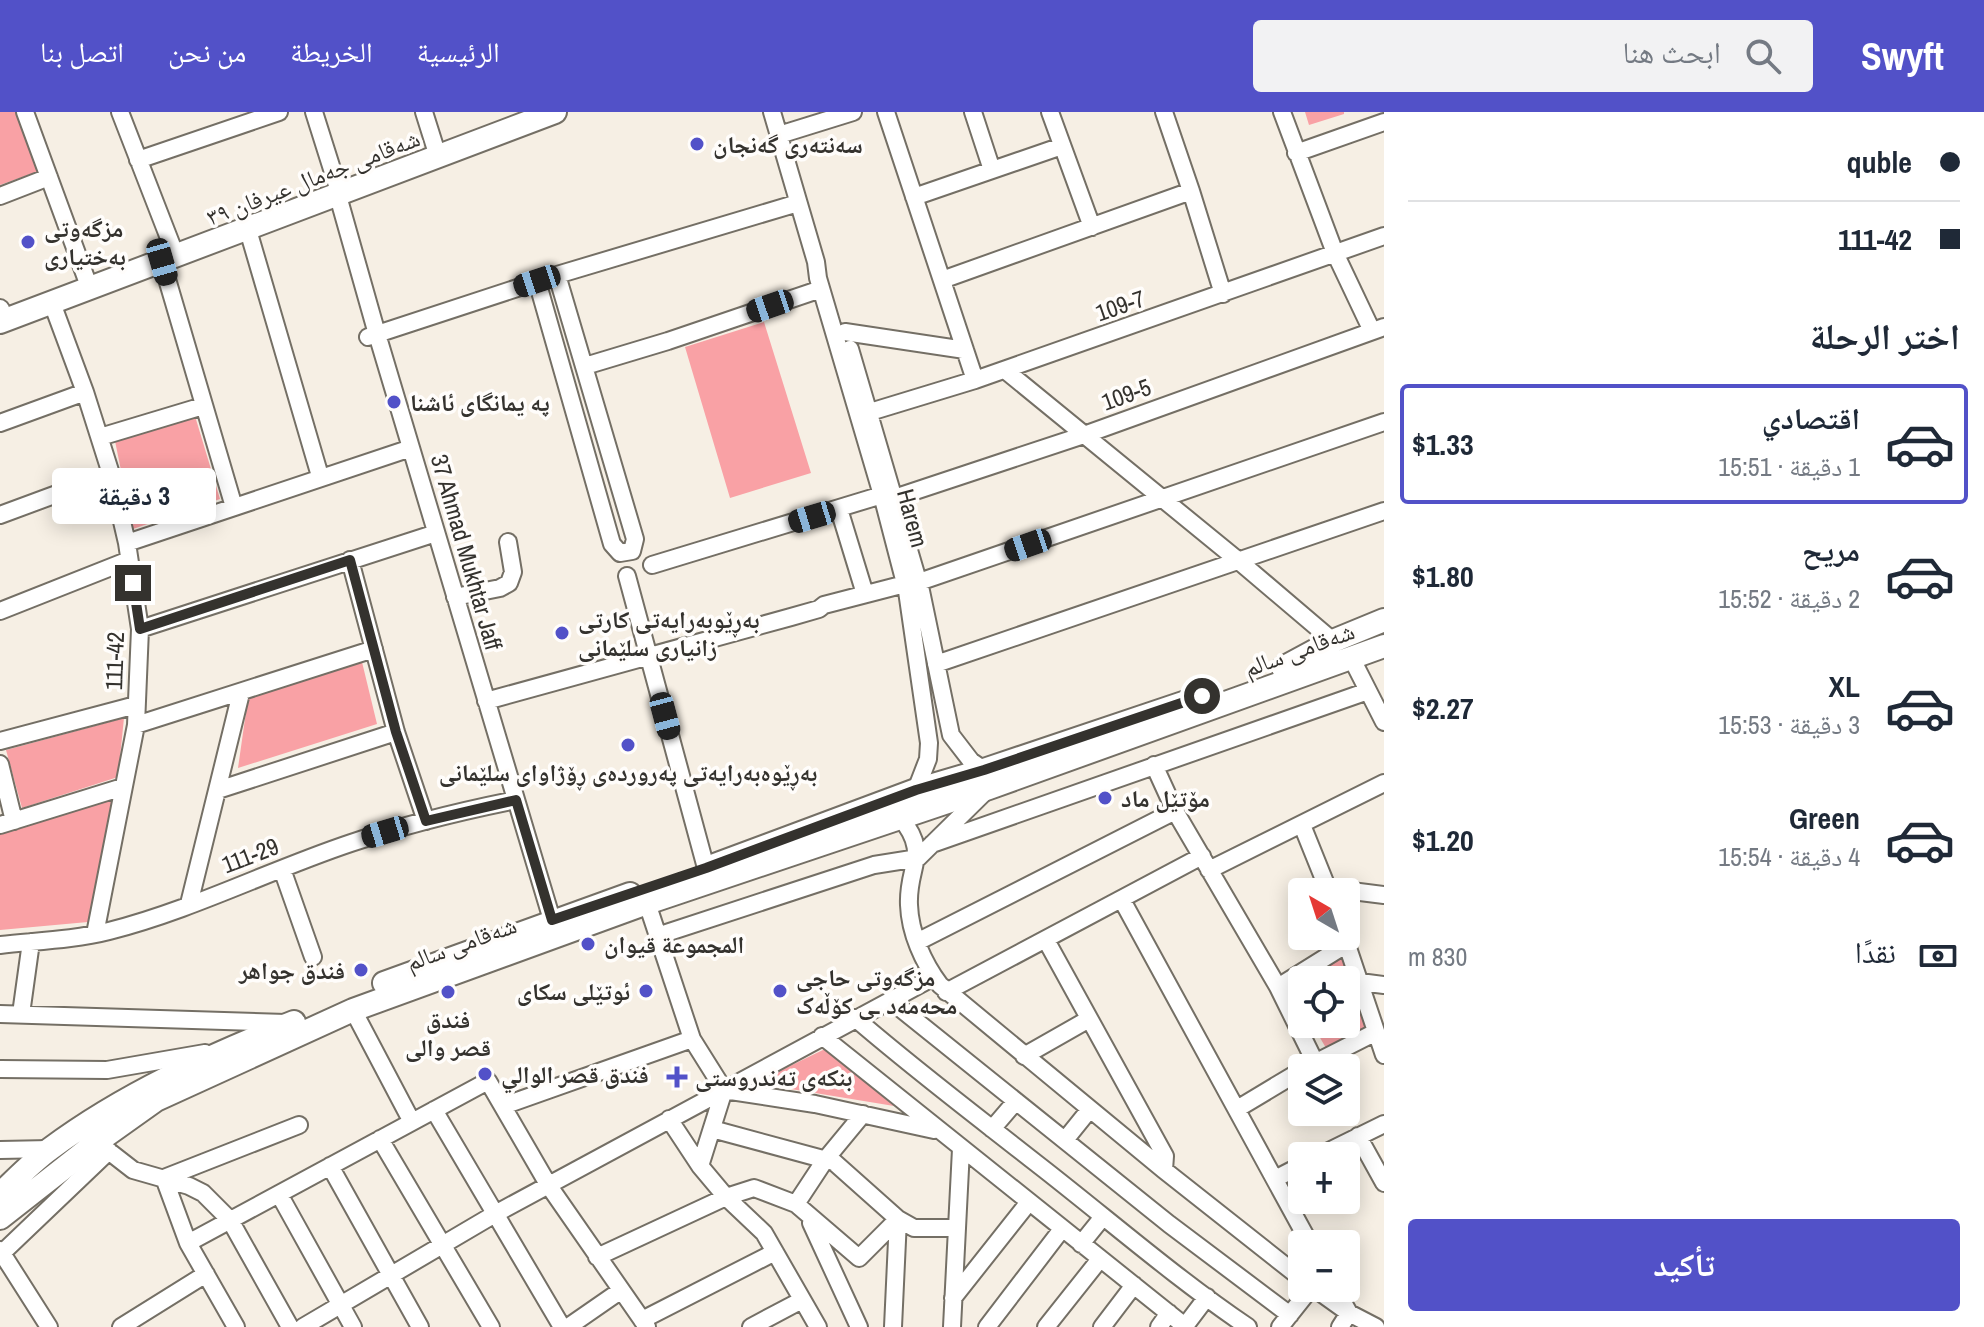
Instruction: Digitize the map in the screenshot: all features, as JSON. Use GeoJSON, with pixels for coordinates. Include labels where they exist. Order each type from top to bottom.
{"type":"FeatureCollection","features":[{"type":"Feature","properties":{"kind":"main road","name":"شەقامی جەمال عیرفان ٣٩"},"geometry":{"type":"LineString","coordinates":[[0,322],[167,254],[555,112]]}},
{"type":"Feature","properties":{"kind":"main road","name":"شەقامی جەمال عیرفان ٣٩"},"geometry":{"type":"LineString","coordinates":[[0,309],[86,278],[248,230],[520,113]]}},
{"type":"Feature","properties":{"kind":"main road"},"geometry":{"type":"LineString","coordinates":[[1283,668],[1333,641],[1381,641]]}},
{"type":"Feature","properties":{"kind":"main road","name":"شەقامی سالم"},"geometry":{"type":"LineString","coordinates":[[0,1194],[50,1149],[148,1087],[222,1050],[399,976],[916,790],[987,779],[1347,665],[1381,641]]}},
{"type":"Feature","properties":{"kind":"main road","name":"شەقامی سالم"},"geometry":{"type":"LineString","coordinates":[[0,1218],[103,1146],[156,1100],[353,1010],[647,903],[900,817],[987,779],[1283,668],[1381,641]]}},
{"type":"Feature","properties":{"kind":"street"},"geometry":{"type":"LineString","coordinates":[[25,112],[86,278]]}},
{"type":"Feature","properties":{"kind":"street"},"geometry":{"type":"LineString","coordinates":[[120,112],[167,254],[203,406],[234,507]]}},
{"type":"Feature","properties":{"kind":"street"},"geometry":{"type":"LineString","coordinates":[[138,160],[279,112]]}},
{"type":"Feature","properties":{"kind":"street","name":"37 Ahmad Mukhtar Jaff"},"geometry":{"type":"LineString","coordinates":[[314,112],[372,335],[548,922]]}},
{"type":"Feature","properties":{"kind":"street"},"geometry":{"type":"LineString","coordinates":[[424,112],[435,147]]}},
{"type":"Feature","properties":{"kind":"street","name":"Harem"},"geometry":{"type":"LineString","coordinates":[[772,112],[821,289],[913,587],[929,743],[926,767],[916,790]]}},
{"type":"Feature","properties":{"kind":"street"},"geometry":{"type":"LineString","coordinates":[[779,135],[853,112]]}},
{"type":"Feature","properties":{"kind":"street"},"geometry":{"type":"LineString","coordinates":[[886,112],[975,380]]}},
{"type":"Feature","properties":{"kind":"street"},"geometry":{"type":"LineString","coordinates":[[973,112],[992,170]]}},
{"type":"Feature","properties":{"kind":"street"},"geometry":{"type":"LineString","coordinates":[[1050,112],[1092,227]]}},
{"type":"Feature","properties":{"kind":"street"},"geometry":{"type":"LineString","coordinates":[[1164,112],[1223,294]]}},
{"type":"Feature","properties":{"kind":"street"},"geometry":{"type":"LineString","coordinates":[[1282,112],[1335,253],[1378,329]]}},
{"type":"Feature","properties":{"kind":"street"},"geometry":{"type":"LineString","coordinates":[[1296,153],[1384,122]]}},
{"type":"Feature","properties":{"kind":"street"},"geometry":{"type":"LineString","coordinates":[[914,197],[1062,146]]}},
{"type":"Feature","properties":{"kind":"street"},"geometry":{"type":"LineString","coordinates":[[0,196],[49,177]]}},
{"type":"Feature","properties":{"kind":"street"},"geometry":{"type":"LineString","coordinates":[[942,280],[1191,191]]}},
{"type":"Feature","properties":{"kind":"street"},"geometry":{"type":"LineString","coordinates":[[372,335],[537,281],[798,203]]}},
{"type":"Feature","properties":{"kind":"street"},"geometry":{"type":"LineString","coordinates":[[248,230],[320,476]]}},
{"type":"Feature","properties":{"kind":"street","name":"109-7"},"geometry":{"type":"LineString","coordinates":[[870,412],[1005,370],[1384,236]]}},
{"type":"Feature","properties":{"kind":"street","name":"Harem"},"geometry":{"type":"LineString","coordinates":[[816,262],[825,276],[870,412],[887,498]]}},
{"type":"Feature","properties":{"kind":"street"},"geometry":{"type":"LineString","coordinates":[[537,281],[612,544],[620,553],[626,553],[632,551],[635,539],[557,275]]}},
{"type":"Feature","properties":{"kind":"street"},"geometry":{"type":"LineString","coordinates":[[585,366],[821,289]]}},
{"type":"Feature","properties":{"kind":"street","name":"111-42"},"geometry":{"type":"LineString","coordinates":[[52,303],[111,474],[127,543],[140,629],[136,725],[95,934]]}},
{"type":"Feature","properties":{"kind":"street","name":"109-5"},"geometry":{"type":"LineString","coordinates":[[652,565],[839,509],[887,498],[1084,435],[1378,329]]}},
{"type":"Feature","properties":{"kind":"street"},"geometry":{"type":"LineString","coordinates":[[845,332],[965,350]]}},
{"type":"Feature","properties":{"kind":"street"},"geometry":{"type":"LineString","coordinates":[[1005,370],[1333,641]]}},
{"type":"Feature","properties":{"kind":"street"},"geometry":{"type":"LineString","coordinates":[[0,423],[85,392]]}},
{"type":"Feature","properties":{"kind":"street"},"geometry":{"type":"LineString","coordinates":[[100,437],[203,406]]}},
{"type":"Feature","properties":{"kind":"street"},"geometry":{"type":"LineString","coordinates":[[486,701],[819,609],[913,587],[1384,422]]}},
{"type":"Feature","properties":{"kind":"street"},"geometry":{"type":"LineString","coordinates":[[127,543],[407,449]]}},
{"type":"Feature","properties":{"kind":"street"},"geometry":{"type":"LineString","coordinates":[[0,515],[111,474]]}},
{"type":"Feature","properties":{"kind":"street"},"geometry":{"type":"LineString","coordinates":[[839,509],[865,594]]}},
{"type":"Feature","properties":{"kind":"street"},"geometry":{"type":"LineString","coordinates":[[936,664],[1384,511]]}},
{"type":"Feature","properties":{"kind":"street"},"geometry":{"type":"LineString","coordinates":[[140,629],[432,534]]}},
{"type":"Feature","properties":{"kind":"street","name":"37 Ahmad Mukhtar Jaff"},"geometry":{"type":"LineString","coordinates":[[432,534],[455,597],[512,801]]}},
{"type":"Feature","properties":{"kind":"street"},"geometry":{"type":"LineString","coordinates":[[455,597],[500,588],[509,583],[513,572],[508,542]]}},
{"type":"Feature","properties":{"kind":"street"},"geometry":{"type":"LineString","coordinates":[[0,611],[129,560]]}},
{"type":"Feature","properties":{"kind":"street"},"geometry":{"type":"LineString","coordinates":[[350,560],[396,732],[426,821]]}},
{"type":"Feature","properties":{"kind":"street"},"geometry":{"type":"LineString","coordinates":[[627,576],[706,868]]}},
{"type":"Feature","properties":{"kind":"street"},"geometry":{"type":"LineString","coordinates":[[819,609],[865,594],[913,587]]}},
{"type":"Feature","properties":{"kind":"street"},"geometry":{"type":"LineString","coordinates":[[913,587],[936,664],[951,735],[987,779],[918,858],[909,889],[908,903],[917,942],[934,977],[946,992],[1288,1268]]}},
{"type":"Feature","properties":{"kind":"street"},"geometry":{"type":"LineString","coordinates":[[136,725],[374,649]]}},
{"type":"Feature","properties":{"kind":"street"},"geometry":{"type":"LineString","coordinates":[[1347,665],[1368,691],[1384,722]]}},
{"type":"Feature","properties":{"kind":"street"},"geometry":{"type":"LineString","coordinates":[[932,844],[1368,691]]}},
{"type":"Feature","properties":{"kind":"street"},"geometry":{"type":"LineString","coordinates":[[189,904],[241,693]]}},
{"type":"Feature","properties":{"kind":"street"},"geometry":{"type":"LineString","coordinates":[[0,741],[136,705]]}},
{"type":"Feature","properties":{"kind":"street"},"geometry":{"type":"LineString","coordinates":[[218,790],[396,732]]}},
{"type":"Feature","properties":{"kind":"street"},"geometry":{"type":"LineString","coordinates":[[0,764],[7,823],[123,787]]}},
{"type":"Feature","properties":{"kind":"street"},"geometry":{"type":"LineString","coordinates":[[1154,765],[1175,811],[1278,987],[1302,1054]]}},
{"type":"Feature","properties":{"kind":"street"},"geometry":{"type":"LineString","coordinates":[[946,992],[1122,900],[1302,825],[1384,783]]}},
{"type":"Feature","properties":{"kind":"street","name":"111-29"},"geometry":{"type":"LineString","coordinates":[[0,945],[95,934],[189,904],[350,843],[512,801]]}},
{"type":"Feature","properties":{"kind":"street"},"geometry":{"type":"LineString","coordinates":[[917,942],[1175,811]]}},
{"type":"Feature","properties":{"kind":"street"},"geometry":{"type":"LineString","coordinates":[[900,817],[910,832],[918,858]]}},
{"type":"Feature","properties":{"kind":"street"},"geometry":{"type":"LineString","coordinates":[[1302,825],[1324,878]]}},
{"type":"Feature","properties":{"kind":"street"},"geometry":{"type":"LineString","coordinates":[[657,936],[874,865],[918,858]]}},
{"type":"Feature","properties":{"kind":"street"},"geometry":{"type":"LineString","coordinates":[[282,869],[313,957]]}},
{"type":"Feature","properties":{"kind":"street"},"geometry":{"type":"LineString","coordinates":[[1360,893],[1384,895]]}},
{"type":"Feature","properties":{"kind":"street"},"geometry":{"type":"LineString","coordinates":[[1122,900],[1302,1230]]}},
{"type":"Feature","properties":{"kind":"street"},"geometry":{"type":"LineString","coordinates":[[647,903],[692,1039],[724,1090],[815,1104],[939,1131]]}},
{"type":"Feature","properties":{"kind":"street"},"geometry":{"type":"LineString","coordinates":[[1046,940],[1165,1156],[1164,1170]]}},
{"type":"Feature","properties":{"kind":"street"},"geometry":{"type":"LineString","coordinates":[[21,1014],[31,942]]}},
{"type":"Feature","properties":{"kind":"street"},"geometry":{"type":"LineString","coordinates":[[1278,987],[1332,950]]}},
{"type":"Feature","properties":{"kind":"street"},"geometry":{"type":"LineString","coordinates":[[303,1327],[495,1214],[934,977]]}},
{"type":"Feature","properties":{"kind":"street"},"geometry":{"type":"LineString","coordinates":[[1384,985],[1360,982],[1384,1055]]}},
{"type":"Feature","properties":{"kind":"street"},"geometry":{"type":"LineString","coordinates":[[890,1000],[1285,1321],[1301,1302]]}},
{"type":"Feature","properties":{"kind":"street"},"geometry":{"type":"LineString","coordinates":[[353,1010],[412,1122]]}},
{"type":"Feature","properties":{"kind":"street"},"geometry":{"type":"LineString","coordinates":[[0,1014],[292,1023]]}},
{"type":"Feature","properties":{"kind":"street"},"geometry":{"type":"LineString","coordinates":[[855,1018],[907,1064],[1102,1218],[1248,1327]]}},
{"type":"Feature","properties":{"kind":"street"},"geometry":{"type":"LineString","coordinates":[[1024,1056],[1089,1019]]}},
{"type":"Feature","properties":{"kind":"street"},"geometry":{"type":"LineString","coordinates":[[1333,1054],[1376,1032]]}},
{"type":"Feature","properties":{"kind":"street"},"geometry":{"type":"LineString","coordinates":[[822,1036],[1134,1285],[1164,1320],[1186,1327],[1207,1297]]}},
{"type":"Feature","properties":{"kind":"street"},"geometry":{"type":"LineString","coordinates":[[503,1106],[692,1039]]}},
{"type":"Feature","properties":{"kind":"street"},"geometry":{"type":"LineString","coordinates":[[0,1069],[107,1070],[222,1050]]}},
{"type":"Feature","properties":{"kind":"street"},"geometry":{"type":"LineString","coordinates":[[1237,1109],[1288,1078]]}},
{"type":"Feature","properties":{"kind":"street"},"geometry":{"type":"LineString","coordinates":[[188,1243],[488,1081],[549,1186],[644,1324],[775,1252]]}},
{"type":"Feature","properties":{"kind":"street"},"geometry":{"type":"LineString","coordinates":[[700,1166],[724,1090]]}},
{"type":"Feature","properties":{"kind":"street"},"geometry":{"type":"LineString","coordinates":[[992,1129],[1016,1101]]}},
{"type":"Feature","properties":{"kind":"street"},"geometry":{"type":"LineString","coordinates":[[1065,1140],[1090,1109]]}},
{"type":"Feature","properties":{"kind":"street"},"geometry":{"type":"LineString","coordinates":[[434,1110],[565,1327],[620,1291]]}},
{"type":"Feature","properties":{"kind":"street"},"geometry":{"type":"LineString","coordinates":[[796,1204],[825,1160],[863,1114]]}},
{"type":"Feature","properties":{"kind":"street"},"geometry":{"type":"LineString","coordinates":[[669,1119],[700,1166],[726,1197],[764,1233],[818,1327]]}},
{"type":"Feature","properties":{"kind":"street"},"geometry":{"type":"LineString","coordinates":[[1346,1142],[1384,1124]]}},
{"type":"Feature","properties":{"kind":"street"},"geometry":{"type":"LineString","coordinates":[[164,1178],[299,1125]]}},
{"type":"Feature","properties":{"kind":"street"},"geometry":{"type":"LineString","coordinates":[[712,1129],[834,1162],[898,1219],[914,1228],[956,1228]]}},
{"type":"Feature","properties":{"kind":"street"},"geometry":{"type":"LineString","coordinates":[[1358,1136],[1384,1183]]}},
{"type":"Feature","properties":{"kind":"street"},"geometry":{"type":"LineString","coordinates":[[380,1139],[491,1327]]}},
{"type":"Feature","properties":{"kind":"street"},"geometry":{"type":"LineString","coordinates":[[49,1327],[1,1253],[103,1146],[133,1170],[203,1193],[230,1220],[290,1327]]}},
{"type":"Feature","properties":{"kind":"street"},"geometry":{"type":"LineString","coordinates":[[0,1150],[50,1149]]}},
{"type":"Feature","properties":{"kind":"street"},"geometry":{"type":"LineString","coordinates":[[952,1327],[961,1149]]}},
{"type":"Feature","properties":{"kind":"street"},"geometry":{"type":"LineString","coordinates":[[330,1166],[420,1327]]}},
{"type":"Feature","properties":{"kind":"street"},"geometry":{"type":"LineString","coordinates":[[1275,1179],[1288,1172]]}},
{"type":"Feature","properties":{"kind":"street"},"geometry":{"type":"LineString","coordinates":[[164,1178],[188,1243],[236,1327]]}},
{"type":"Feature","properties":{"kind":"street"},"geometry":{"type":"LineString","coordinates":[[597,1257],[726,1197],[754,1188],[796,1204],[859,1258],[898,1219]]}},
{"type":"Feature","properties":{"kind":"street"},"geometry":{"type":"LineString","coordinates":[[279,1194],[353,1327]]}},
{"type":"Feature","properties":{"kind":"street"},"geometry":{"type":"LineString","coordinates":[[953,1298],[1029,1202]]}},
{"type":"Feature","properties":{"kind":"street"},"geometry":{"type":"LineString","coordinates":[[809,1217],[859,1327]]}},
{"type":"Feature","properties":{"kind":"street"},"geometry":{"type":"LineString","coordinates":[[1081,1244],[1102,1218]]}},
{"type":"Feature","properties":{"kind":"street"},"geometry":{"type":"LineString","coordinates":[[893,1327],[898,1219]]}},
{"type":"Feature","properties":{"kind":"street"},"geometry":{"type":"LineString","coordinates":[[987,1327],[1062,1229]]}},
{"type":"Feature","properties":{"kind":"street"},"geometry":{"type":"LineString","coordinates":[[1046,1327],[1100,1259]]}},
{"type":"Feature","properties":{"kind":"street"},"geometry":{"type":"LineString","coordinates":[[121,1327],[206,1274]]}},
{"type":"Feature","properties":{"kind":"street"},"geometry":{"type":"LineString","coordinates":[[1102,1327],[1134,1285]]}},
{"type":"Feature","properties":{"kind":"street"},"geometry":{"type":"LineString","coordinates":[[751,1327],[802,1300]]}},
{"type":"Feature","properties":{"kind":"street"},"geometry":{"type":"LineString","coordinates":[[1326,1302],[1344,1320],[1376,1327]]}},
{"type":"Feature","properties":{"kind":"shaded area"},"geometry":{"type":"Polygon","coordinates":[[[0,112],[16,112],[39,171],[0,185],[0,112]]]}},
{"type":"Feature","properties":{"kind":"shaded area"},"geometry":{"type":"Polygon","coordinates":[[[1305,112],[1344,112],[1344,114],[1309,125],[1305,112]]]}},
{"type":"Feature","properties":{"kind":"shaded area"},"geometry":{"type":"Polygon","coordinates":[[[764,322],[811,473],[730,498],[685,347],[764,322]]]}},
{"type":"Feature","properties":{"kind":"shaded area"},"geometry":{"type":"Polygon","coordinates":[[[195,416],[220,499],[133,529],[115,441],[195,416]]]}},
{"type":"Feature","properties":{"kind":"shaded area"},"geometry":{"type":"Polygon","coordinates":[[[362,662],[377,724],[238,768],[248,698],[362,662]]]}},
{"type":"Feature","properties":{"kind":"shaded area"},"geometry":{"type":"Polygon","coordinates":[[[124,718],[118,777],[22,808],[6,750],[124,718]]]}},
{"type":"Feature","properties":{"kind":"shaded area"},"geometry":{"type":"Polygon","coordinates":[[[113,795],[99,921],[0,930],[0,832],[113,795]]]}},
{"type":"Feature","properties":{"kind":"shaded area"},"geometry":{"type":"Polygon","coordinates":[[[1342,955],[1346,966],[1325,966],[1342,955]]]}},
{"type":"Feature","properties":{"kind":"shaded area"},"geometry":{"type":"Polygon","coordinates":[[[1360,1002],[1369,1025],[1360,1030],[1360,1002]]]}},
{"type":"Feature","properties":{"kind":"shaded area"},"geometry":{"type":"Polygon","coordinates":[[[1320,1038],[1345,1038],[1326,1048],[1320,1038]]]}},
{"type":"Feature","properties":{"kind":"shaded area"},"geometry":{"type":"Polygon","coordinates":[[[825,1049],[894,1106],[755,1083],[825,1049]]]}},
{"type":"Feature","properties":{"kind":"place","name":"سەنتەری گەنجان"},"geometry":{"type":"Point","coordinates":[697,144]}},
{"type":"Feature","properties":{"kind":"place","name":"مزگەوتی بەختیاری"},"geometry":{"type":"Point","coordinates":[28,242]}},
{"type":"Feature","properties":{"kind":"place","name":"په یمانگای ئاشنا"},"geometry":{"type":"Point","coordinates":[394,402]}},
{"type":"Feature","properties":{"kind":"place","name":"بەڕێوبەرایەتی کارتی زانیاری سلێمانی"},"geometry":{"type":"Point","coordinates":[562,633]}},
{"type":"Feature","properties":{"kind":"place","name":"بەڕێوەبەرایەتی پەروردەی ڕۆژاوای سلێمانی"},"geometry":{"type":"Point","coordinates":[628,745]}},
{"type":"Feature","properties":{"kind":"place","name":"مۆتێل ماد"},"geometry":{"type":"Point","coordinates":[1105,798]}},
{"type":"Feature","properties":{"kind":"place","name":"المجموعة قیوان"},"geometry":{"type":"Point","coordinates":[588,944]}},
{"type":"Feature","properties":{"kind":"place","name":"فندق جواھر"},"geometry":{"type":"Point","coordinates":[361,970]}},
{"type":"Feature","properties":{"kind":"place","name":"ئوتێلی سکای"},"geometry":{"type":"Point","coordinates":[646,991]}},
{"type":"Feature","properties":{"kind":"place","name":"مزگەوتی حاجی محەمەد ـی کۆڵەک"},"geometry":{"type":"Point","coordinates":[780,991]}},
{"type":"Feature","properties":{"kind":"place","name":"فندق قصر والی"},"geometry":{"type":"Point","coordinates":[448,992]}},
{"type":"Feature","properties":{"kind":"place","name":"فندق قصر الوالي"},"geometry":{"type":"Point","coordinates":[485,1074]}},
{"type":"Feature","properties":{"kind":"place","name":"بنکەی تەندروستی"},"geometry":{"type":"Point","coordinates":[677,1077]}},
{"type":"Feature","properties":{"kind":"route"},"geometry":{"type":"LineString","coordinates":[[133,583],[140,629],[350,560],[396,732],[426,821],[516,800],[552,920],[706,868],[916,790],[1202,696]]}}]}
